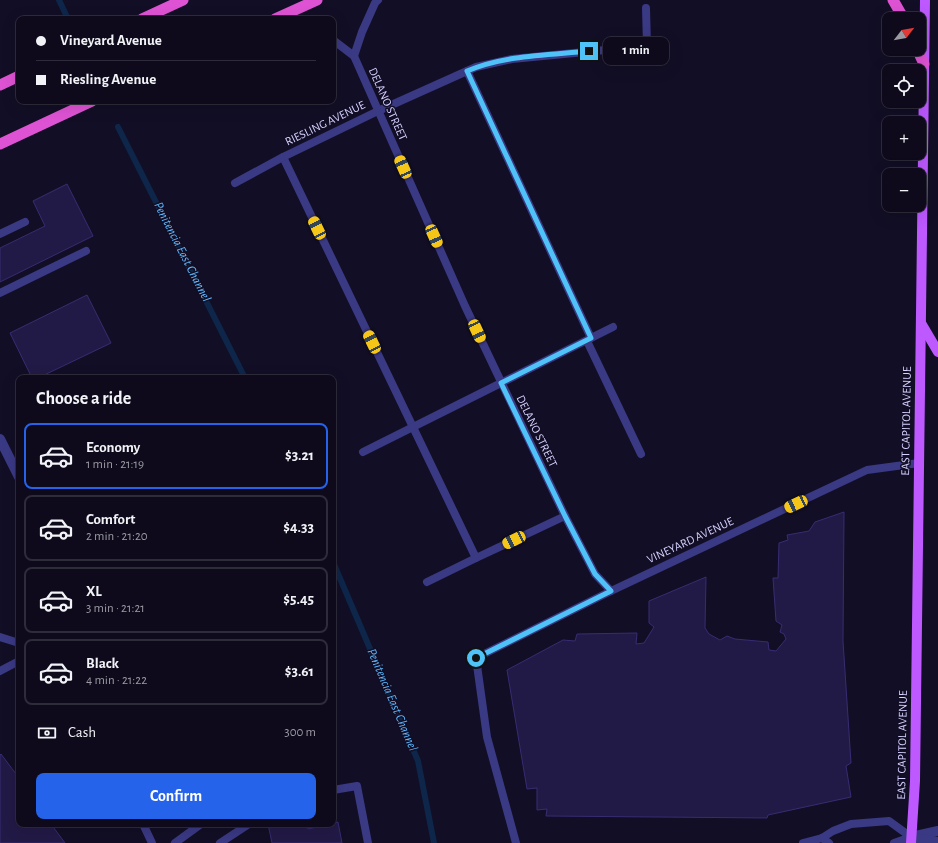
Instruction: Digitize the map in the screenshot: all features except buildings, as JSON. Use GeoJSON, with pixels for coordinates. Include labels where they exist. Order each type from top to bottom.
{"type":"FeatureCollection","features":[{"type":"Feature","properties":{"kind":"highway"},"geometry":{"type":"LineString","coordinates":[[148,16],[183,0]]}},
{"type":"Feature","properties":{"kind":"highway"},"geometry":{"type":"LineString","coordinates":[[282,16],[317,0]]}},
{"type":"Feature","properties":{"kind":"highway"},"geometry":{"type":"LineString","coordinates":[[894,0],[900,12]]}},
{"type":"Feature","properties":{"kind":"highway"},"geometry":{"type":"LineString","coordinates":[[920,56],[924,64]]}},
{"type":"Feature","properties":{"kind":"highway"},"geometry":{"type":"LineString","coordinates":[[0,85],[16,77]]}},
{"type":"Feature","properties":{"kind":"highway"},"geometry":{"type":"LineString","coordinates":[[0,144],[86,104]]}},
{"type":"Feature","properties":{"kind":"main road","name":"EAST CAPITOL AVENUE"},"geometry":{"type":"LineString","coordinates":[[924,64],[925,0]]}},
{"type":"Feature","properties":{"kind":"main road","name":"EAST CAPITOL AVENUE"},"geometry":{"type":"LineString","coordinates":[[911,840],[915,781],[923,108]]}},
{"type":"Feature","properties":{"kind":"main road"},"geometry":{"type":"LineString","coordinates":[[921,323],[938,352]]}},
{"type":"Feature","properties":{"kind":"street"},"geometry":{"type":"LineString","coordinates":[[0,439],[16,471]]}},
{"type":"Feature","properties":{"kind":"street"},"geometry":{"type":"LineString","coordinates":[[911,840],[938,831]]}},
{"type":"Feature","properties":{"kind":"street"},"geometry":{"type":"LineString","coordinates":[[911,840],[938,842]]}},
{"type":"Feature","properties":{"kind":"lane"},"geometry":{"type":"LineString","coordinates":[[354,56],[362,32],[375,3],[378,0]]}},
{"type":"Feature","properties":{"kind":"lane","name":"RIESLING AVENUE"},"geometry":{"type":"LineString","coordinates":[[235,183],[283,157],[378,111],[476,67],[512,58],[647,46],[646,8]]}},
{"type":"Feature","properties":{"kind":"lane","name":"DELANO STREET"},"geometry":{"type":"LineString","coordinates":[[336,42],[354,56],[501,383],[565,516],[595,574],[611,591]]}},
{"type":"Feature","properties":{"kind":"lane"},"geometry":{"type":"LineString","coordinates":[[467,71],[641,454]]}},
{"type":"Feature","properties":{"kind":"lane"},"geometry":{"type":"LineString","coordinates":[[283,157],[476,558]]}},
{"type":"Feature","properties":{"kind":"lane"},"geometry":{"type":"LineString","coordinates":[[0,234],[25,222]]}},
{"type":"Feature","properties":{"kind":"lane"},"geometry":{"type":"LineString","coordinates":[[0,293],[86,251]]}},
{"type":"Feature","properties":{"kind":"lane"},"geometry":{"type":"LineString","coordinates":[[363,452],[613,328]]}},
{"type":"Feature","properties":{"kind":"lane","name":"VINEYARD AVENUE"},"geometry":{"type":"LineString","coordinates":[[516,843],[487,737],[476,658],[611,591],[867,470],[919,463]]}},
{"type":"Feature","properties":{"kind":"lane"},"geometry":{"type":"LineString","coordinates":[[427,582],[565,516]]}},
{"type":"Feature","properties":{"kind":"lane"},"geometry":{"type":"LineString","coordinates":[[0,637],[16,642]]}},
{"type":"Feature","properties":{"kind":"lane"},"geometry":{"type":"LineString","coordinates":[[0,671],[16,663]]}},
{"type":"Feature","properties":{"kind":"lane"},"geometry":{"type":"LineString","coordinates":[[336,789],[356,786],[368,843]]}},
{"type":"Feature","properties":{"kind":"lane"},"geometry":{"type":"LineString","coordinates":[[803,843],[826,840],[833,831],[851,824],[889,821],[911,840]]}},
{"type":"Feature","properties":{"kind":"lane"},"geometry":{"type":"LineString","coordinates":[[144,827],[152,843]]}},
{"type":"Feature","properties":{"kind":"lane"},"geometry":{"type":"LineString","coordinates":[[175,843],[197,827]]}},
{"type":"Feature","properties":{"kind":"lane"},"geometry":{"type":"LineString","coordinates":[[220,843],[244,827]]}},
{"type":"Feature","properties":{"kind":"lane"},"geometry":{"type":"LineString","coordinates":[[894,843],[911,840]]}},
{"type":"Feature","properties":{"kind":"waterway","name":"Penitencia East Channel"},"geometry":{"type":"LineString","coordinates":[[59,0],[67,16]]}},
{"type":"Feature","properties":{"kind":"waterway","name":"Penitencia East Channel"},"geometry":{"type":"LineString","coordinates":[[118,127],[243,375]]}},
{"type":"Feature","properties":{"kind":"waterway","name":"Penitencia East Channel"},"geometry":{"type":"LineString","coordinates":[[336,569],[418,761],[434,843]]}},
{"type":"Feature","properties":{"kind":"route"},"geometry":{"type":"LineString","coordinates":[[476,658],[611,591],[595,574],[565,516],[501,383],[591,338],[467,71],[476,67],[512,58],[589,51]]}}]}
